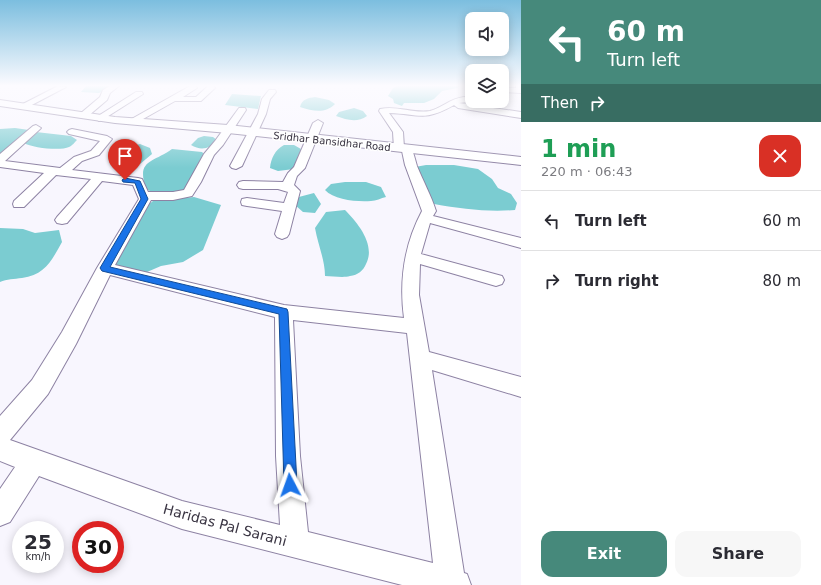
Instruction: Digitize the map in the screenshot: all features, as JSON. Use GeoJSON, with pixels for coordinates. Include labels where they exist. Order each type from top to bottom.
{"type":"FeatureCollection","features":[{"type":"Feature","properties":{"kind":"street","name":"Sridhar Bansidhar Road"},"geometry":{"type":"LineString","coordinates":[[73,113],[99,118],[228,129],[521,161]]}},
{"type":"Feature","properties":{"kind":"street"},"geometry":{"type":"LineString","coordinates":[[99,118],[107,113]]}},
{"type":"Feature","properties":{"kind":"street"},"geometry":{"type":"LineString","coordinates":[[133,121],[147,113]]}},
{"type":"Feature","properties":{"kind":"street"},"geometry":{"type":"LineString","coordinates":[[144,196],[173,196],[188,193],[209,154],[219,143],[240,113]]}},
{"type":"Feature","properties":{"kind":"street"},"geometry":{"type":"LineString","coordinates":[[236,166],[262,113]]}},
{"type":"Feature","properties":{"kind":"street"},"geometry":{"type":"LineString","coordinates":[[385,113],[398,132],[403,149],[426,198],[429,211],[415,244],[410,286],[429,437],[452,583]]}},
{"type":"Feature","properties":{"kind":"street"},"geometry":{"type":"LineString","coordinates":[[510,113],[521,115]]}},
{"type":"Feature","properties":{"kind":"street"},"geometry":{"type":"LineString","coordinates":[[287,187],[292,175],[300,168],[318,122]]}},
{"type":"Feature","properties":{"kind":"street"},"geometry":{"type":"LineString","coordinates":[[0,160],[36,128]]}},
{"type":"Feature","properties":{"kind":"street"},"geometry":{"type":"LineString","coordinates":[[19,204],[57,171],[78,159],[95,153],[107,139],[72,132]]}},
{"type":"Feature","properties":{"kind":"street"},"geometry":{"type":"LineString","coordinates":[[0,164],[138,182],[145,199],[105,268],[69,338],[40,387],[0,434]]}},
{"type":"Feature","properties":{"kind":"street"},"geometry":{"type":"LineString","coordinates":[[62,220],[99,177]]}},
{"type":"Feature","properties":{"kind":"street"},"geometry":{"type":"LineString","coordinates":[[243,185],[287,187],[294,191],[282,234]]}},
{"type":"Feature","properties":{"kind":"street"},"geometry":{"type":"LineString","coordinates":[[247,202],[289,208]]}},
{"type":"Feature","properties":{"kind":"street"},"geometry":{"type":"LineString","coordinates":[[425,218],[521,243]]}},
{"type":"Feature","properties":{"kind":"street"},"geometry":{"type":"LineString","coordinates":[[414,257],[496,280]]}},
{"type":"Feature","properties":{"kind":"street"},"geometry":{"type":"LineString","coordinates":[[105,268],[284,312],[416,327]]}},
{"type":"Feature","properties":{"kind":"street"},"geometry":{"type":"LineString","coordinates":[[284,312],[288,456],[295,543]]}},
{"type":"Feature","properties":{"kind":"street"},"geometry":{"type":"LineString","coordinates":[[420,358],[521,387]]}},
{"type":"Feature","properties":{"kind":"street","name":"Haridas Pal Sarani"},"geometry":{"type":"LineString","coordinates":[[0,449],[182,515],[452,583]]}},
{"type":"Feature","properties":{"kind":"street"},"geometry":{"type":"LineString","coordinates":[[0,512],[34,461]]}},
{"type":"Feature","properties":{"kind":"water"},"geometry":{"type":"Polygon","coordinates":[[[338,113],[365,113],[367,116],[359,120],[348,120],[336,116],[338,113]]]}},
{"type":"Feature","properties":{"kind":"water"},"geometry":{"type":"Polygon","coordinates":[[[15,128],[29,130],[0,157],[0,129],[15,128]]]}},
{"type":"Feature","properties":{"kind":"water"},"geometry":{"type":"Polygon","coordinates":[[[36,132],[71,136],[77,140],[72,145],[60,149],[40,148],[24,143],[36,132]]]}},
{"type":"Feature","properties":{"kind":"water"},"geometry":{"type":"Polygon","coordinates":[[[204,136],[213,137],[217,140],[205,148],[198,148],[191,145],[198,138],[204,136]]]}},
{"type":"Feature","properties":{"kind":"water"},"geometry":{"type":"Polygon","coordinates":[[[140,144],[150,148],[152,154],[140,164],[119,158],[117,153],[129,147],[140,144]]]}},
{"type":"Feature","properties":{"kind":"water"},"geometry":{"type":"Polygon","coordinates":[[[284,145],[294,145],[301,149],[298,163],[294,169],[278,171],[270,168],[274,155],[278,149],[284,145]]]}},
{"type":"Feature","properties":{"kind":"water"},"geometry":{"type":"Polygon","coordinates":[[[172,149],[202,152],[206,156],[186,190],[166,194],[156,193],[146,189],[143,179],[145,167],[148,163],[172,149]]]}},
{"type":"Feature","properties":{"kind":"water"},"geometry":{"type":"Polygon","coordinates":[[[426,165],[454,165],[478,169],[492,179],[498,188],[511,194],[517,203],[515,210],[474,210],[434,204],[415,167],[426,165]]]}},
{"type":"Feature","properties":{"kind":"water"},"geometry":{"type":"Polygon","coordinates":[[[366,182],[381,187],[386,197],[373,201],[353,201],[334,196],[325,190],[331,184],[366,182]]]}},
{"type":"Feature","properties":{"kind":"water"},"geometry":{"type":"Polygon","coordinates":[[[314,193],[321,204],[315,213],[303,212],[295,205],[295,198],[314,193]]]}},
{"type":"Feature","properties":{"kind":"water"},"geometry":{"type":"Polygon","coordinates":[[[194,197],[221,205],[203,250],[183,262],[161,266],[147,272],[125,270],[113,265],[144,208],[153,201],[194,197]]]}},
{"type":"Feature","properties":{"kind":"water"},"geometry":{"type":"Polygon","coordinates":[[[345,210],[355,221],[364,235],[369,249],[369,257],[363,269],[355,275],[344,277],[325,276],[324,264],[315,228],[326,212],[345,210]]]}},
{"type":"Feature","properties":{"kind":"water"},"geometry":{"type":"Polygon","coordinates":[[[0,228],[23,229],[35,233],[59,230],[62,242],[51,261],[37,274],[0,282],[0,228]]]}},
{"type":"Feature","properties":{"kind":"route"},"geometry":{"type":"LineString","coordinates":[[125,180],[138,182],[145,199],[105,268],[284,312],[290,485]]}}]}
